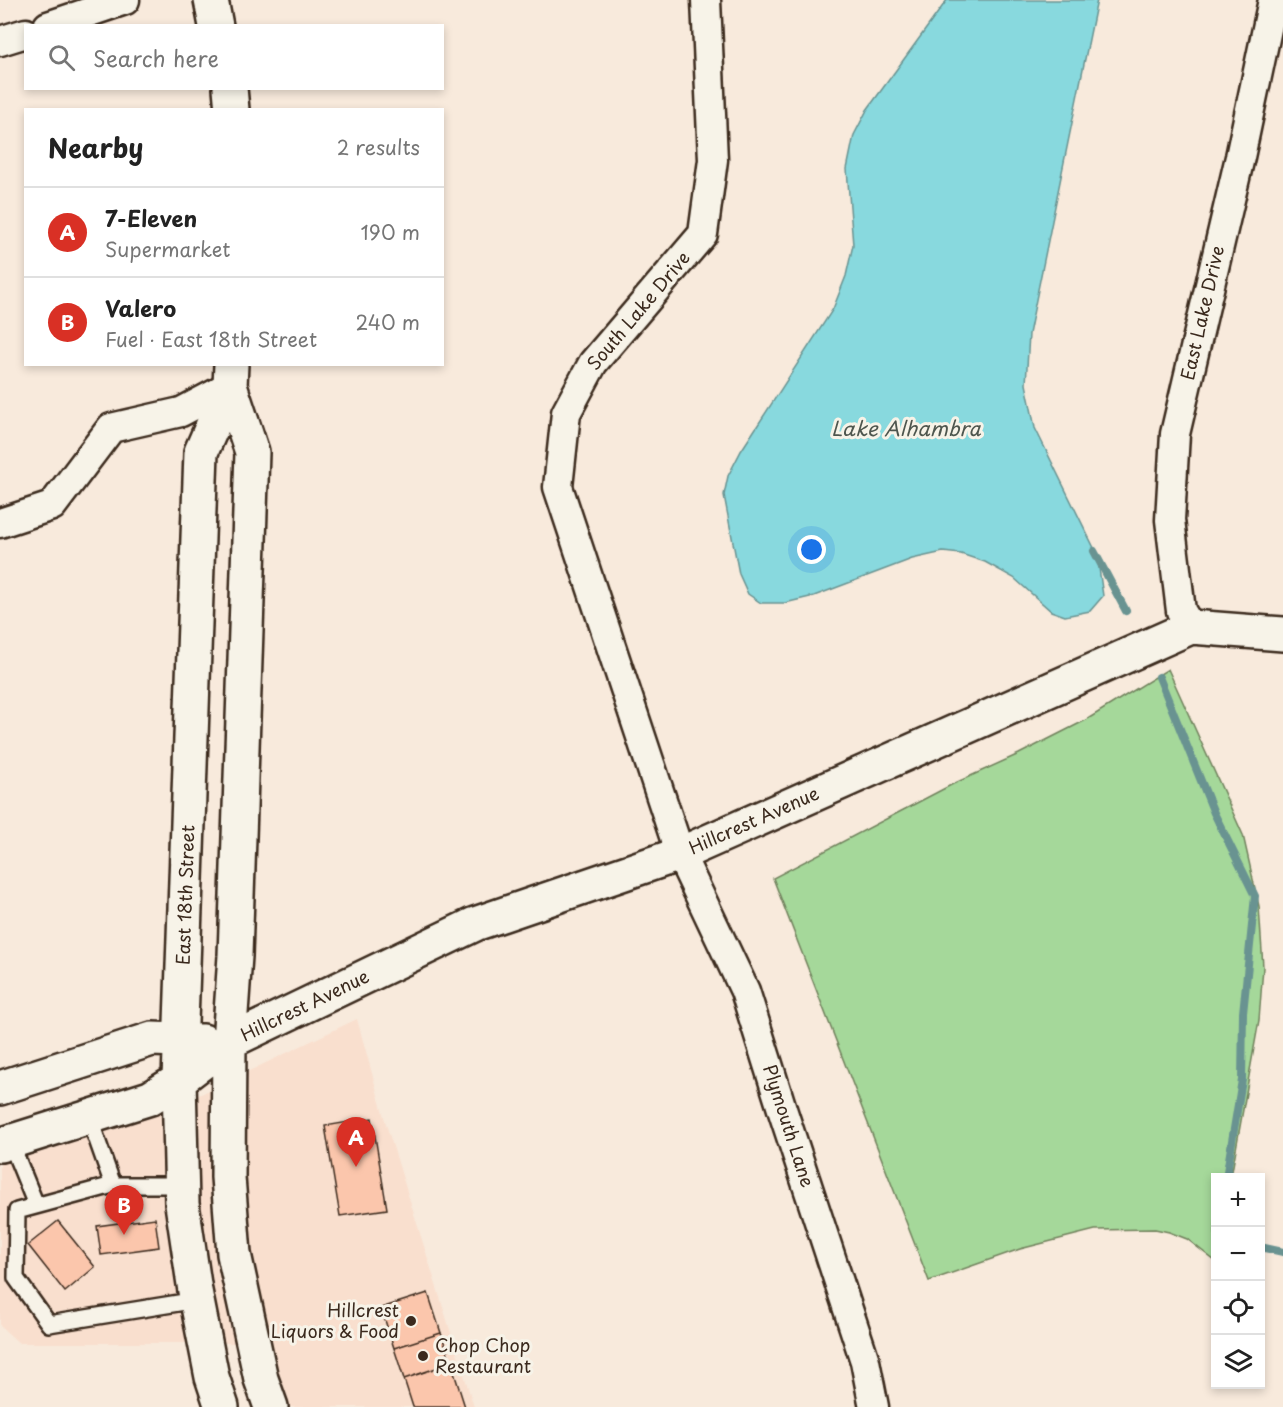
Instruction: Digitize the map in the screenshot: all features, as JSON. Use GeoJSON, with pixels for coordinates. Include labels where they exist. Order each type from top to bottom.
{"type":"FeatureCollection","features":[{"type":"Feature","properties":{"kind":"main road"},"geometry":{"type":"LineString","coordinates":[[211,0],[216,24]]}},
{"type":"Feature","properties":{"kind":"main road"},"geometry":{"type":"LineString","coordinates":[[230,90],[232,108]]}},
{"type":"Feature","properties":{"kind":"main road"},"geometry":{"type":"LineString","coordinates":[[230,375],[252,452],[235,956],[229,1042],[228,1177],[234,1254],[261,1379],[271,1407]]}},
{"type":"Feature","properties":{"kind":"main road","name":"East 18th Street"},"geometry":{"type":"LineString","coordinates":[[222,1407],[212,1377],[182,1204],[179,1080],[201,452],[230,375]]}},
{"type":"Feature","properties":{"kind":"main road","name":"Hillcrest Avenue"},"geometry":{"type":"LineString","coordinates":[[5,1143],[150,1098],[179,1080],[229,1042],[476,924],[680,854],[1191,627],[1283,634]]}},
{"type":"Feature","properties":{"kind":"main road","name":"Hillcrest Avenue"},"geometry":{"type":"LineString","coordinates":[[0,1088],[152,1039],[229,1042]]}},
{"type":"Feature","properties":{"kind":"street"},"geometry":{"type":"LineString","coordinates":[[54,24],[125,0]]}},
{"type":"Feature","properties":{"kind":"street","name":"South Lake Drive"},"geometry":{"type":"LineString","coordinates":[[680,854],[558,487],[566,413],[593,363],[703,234],[713,160],[706,0]]}},
{"type":"Feature","properties":{"kind":"street","name":"East Lake Drive"},"geometry":{"type":"LineString","coordinates":[[1191,627],[1181,611],[1170,520],[1174,434],[1240,157],[1273,0]]}},
{"type":"Feature","properties":{"kind":"street"},"geometry":{"type":"LineString","coordinates":[[0,41],[24,34]]}},
{"type":"Feature","properties":{"kind":"street"},"geometry":{"type":"LineString","coordinates":[[0,523],[52,506],[111,428],[181,412],[230,375]]}},
{"type":"Feature","properties":{"kind":"street","name":"Plymouth Lane"},"geometry":{"type":"LineString","coordinates":[[680,854],[746,992],[865,1361],[874,1407]]}},
{"type":"Feature","properties":{"kind":"lane"},"geometry":{"type":"LineString","coordinates":[[89,1117],[113,1185]]}},
{"type":"Feature","properties":{"kind":"lane"},"geometry":{"type":"LineString","coordinates":[[5,1143],[36,1205]]}},
{"type":"Feature","properties":{"kind":"lane"},"geometry":{"type":"LineString","coordinates":[[182,1185],[113,1185],[17,1211],[16,1278],[49,1324],[197,1300]]}},
{"type":"Feature","properties":{"kind":"shaded area"},"geometry":{"type":"Polygon","coordinates":[[[357,1019],[386,1124],[474,1407],[282,1407],[266,1343],[19,1343],[0,1326],[0,1164],[199,1095],[357,1019]]]}},
{"type":"Feature","properties":{"kind":"green space"},"geometry":{"type":"Polygon","coordinates":[[[1168,669],[1243,835],[1259,906],[1263,967],[1259,1020],[1232,1173],[1211,1173],[1211,1258],[1187,1239],[1169,1232],[1155,1229],[1095,1230],[1020,1249],[929,1281],[773,878],[953,784],[1086,720],[1168,669]]]}},
{"type":"Feature","properties":{"kind":"water","name":"Lake Alhambra"},"geometry":{"type":"Polygon","coordinates":[[[947,0],[1097,0],[1029,334],[1026,384],[1035,428],[1097,554],[1103,596],[1090,611],[1065,616],[1051,611],[1014,578],[985,562],[961,554],[943,552],[912,559],[814,596],[785,603],[761,603],[748,594],[739,574],[724,495],[728,476],[741,451],[833,309],[846,276],[853,245],[847,169],[854,135],[867,110],[947,0]]]}},
{"type":"Feature","properties":{"kind":"building"},"geometry":{"type":"Polygon","coordinates":[[[372,1118],[387,1209],[340,1216],[325,1126],[372,1118]]]}},
{"type":"Feature","properties":{"kind":"building"},"geometry":{"type":"Polygon","coordinates":[[[155,1218],[159,1247],[101,1255],[97,1226],[155,1218]]]}},
{"type":"Feature","properties":{"kind":"building"},"geometry":{"type":"Polygon","coordinates":[[[58,1221],[95,1267],[65,1292],[28,1245],[58,1221]]]}},
{"type":"Feature","properties":{"kind":"building","name":"Hillcrest Liquors & Food"},"geometry":{"type":"Polygon","coordinates":[[[428,1293],[441,1333],[394,1348],[381,1308],[428,1293]]]}},
{"type":"Feature","properties":{"kind":"building","name":"Chop Chop Restaurant"},"geometry":{"type":"Polygon","coordinates":[[[441,1333],[451,1363],[404,1379],[394,1348],[441,1333]]]}},
{"type":"Feature","properties":{"kind":"building"},"geometry":{"type":"Polygon","coordinates":[[[451,1363],[465,1407],[413,1407],[404,1379],[451,1363]]]}},
{"type":"Feature","properties":{"kind":"waterway"},"geometry":{"type":"LineString","coordinates":[[1094,551],[1126,611]]}},
{"type":"Feature","properties":{"kind":"waterway"},"geometry":{"type":"LineString","coordinates":[[1159,677],[1214,813],[1255,896],[1243,1013],[1242,1080],[1227,1173]]}},
{"type":"Feature","properties":{"kind":"waterway"},"geometry":{"type":"LineString","coordinates":[[1265,1248],[1283,1252]]}},
{"type":"Feature","properties":{"kind":"place","name":"7-Eleven"},"geometry":{"type":"Point","coordinates":[356,1167]}},
{"type":"Feature","properties":{"kind":"place","name":"Valero"},"geometry":{"type":"Point","coordinates":[124,1235]}},
{"type":"Feature","properties":{"kind":"place","name":"Hillcrest Liquors & Food"},"geometry":{"type":"Point","coordinates":[411,1321]}},
{"type":"Feature","properties":{"kind":"place","name":"Chop Chop Restaurant"},"geometry":{"type":"Point","coordinates":[423,1356]}}]}
